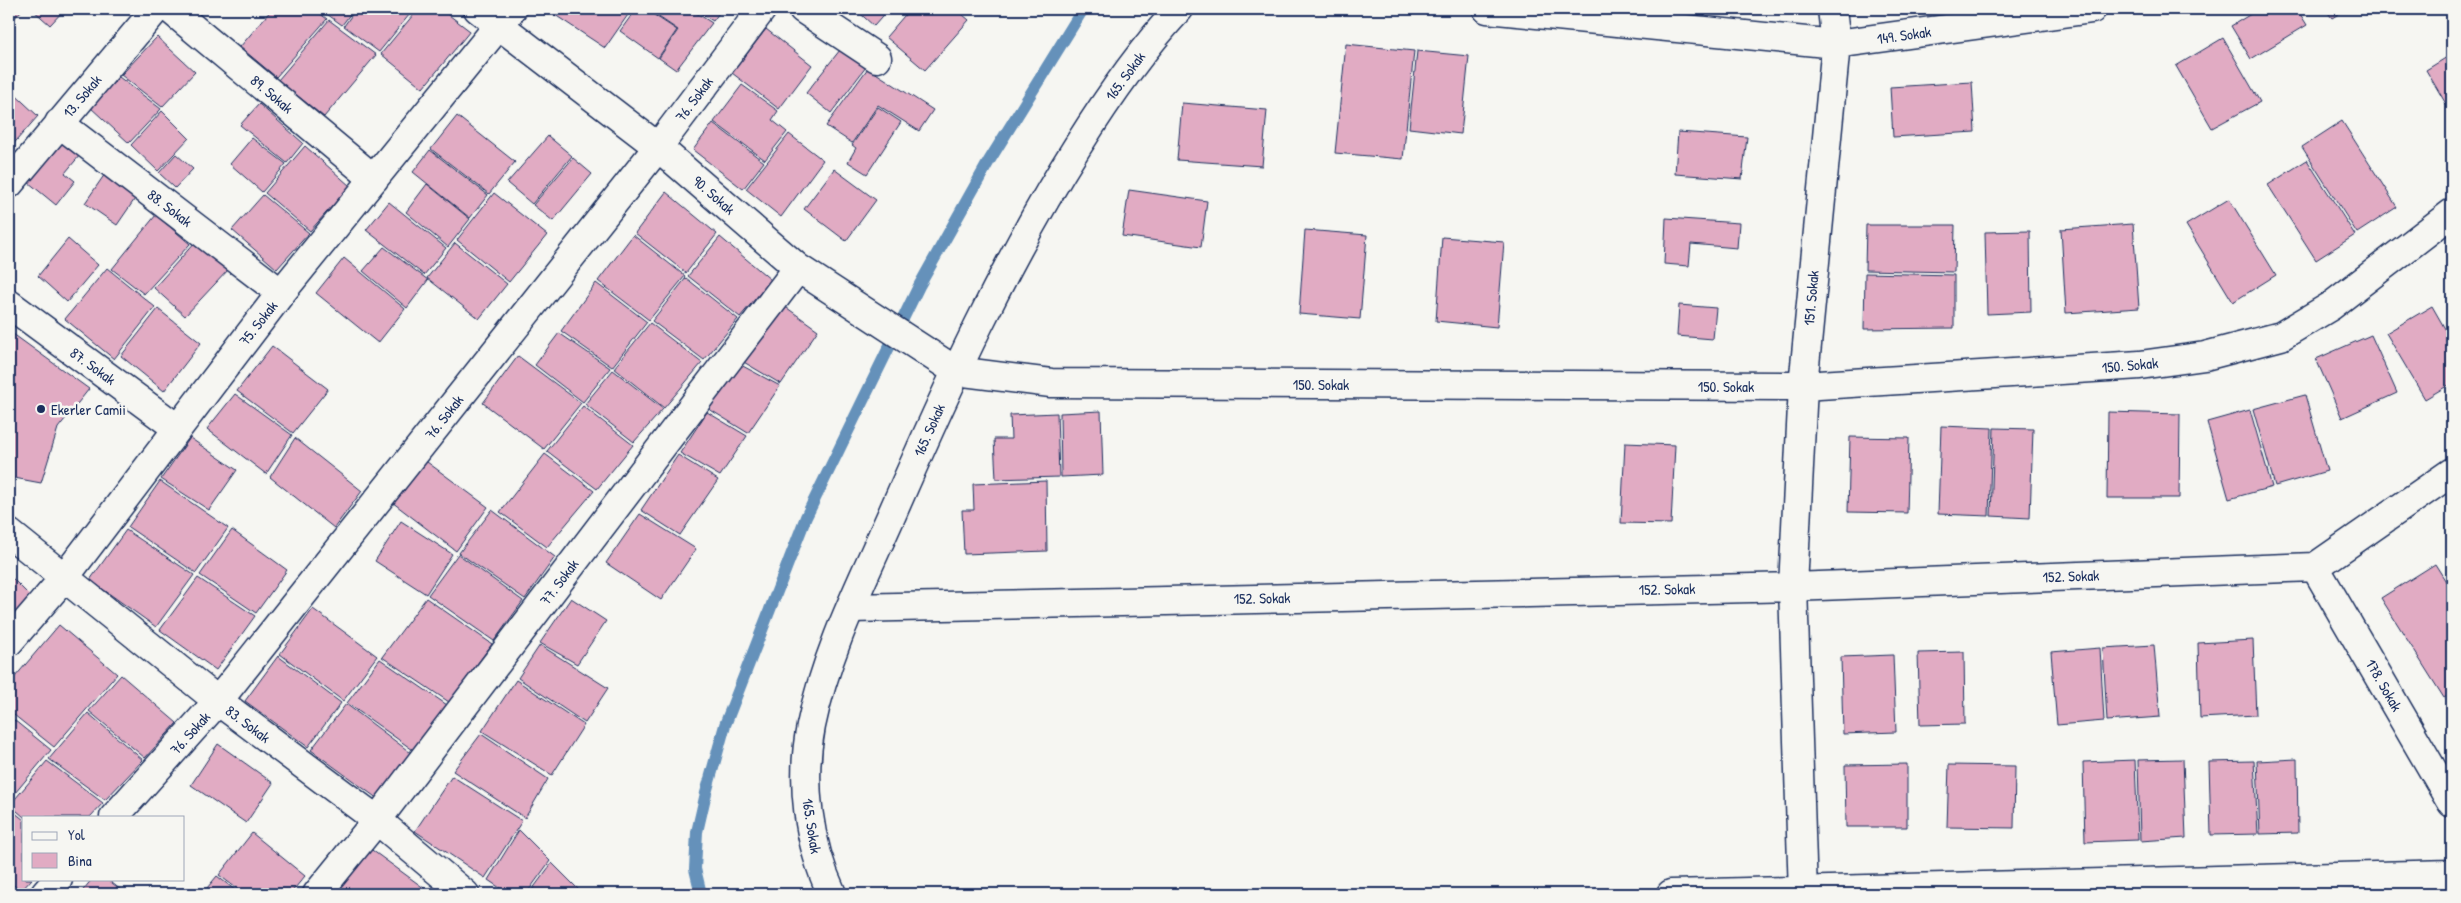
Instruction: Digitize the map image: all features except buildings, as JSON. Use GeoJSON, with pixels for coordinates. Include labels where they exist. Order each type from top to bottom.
{"type":"FeatureCollection","features":[{"type":"Feature","properties":{"kind":"street","name":"13. Sokak"},"geometry":{"type":"LineString","coordinates":[[9,184],[156,9]]}},
{"type":"Feature","properties":{"kind":"street","name":"89. Sokak"},"geometry":{"type":"LineString","coordinates":[[170,9],[374,179]]}},
{"type":"Feature","properties":{"kind":"street","name":"76. Sokak"},"geometry":{"type":"LineString","coordinates":[[115,816],[218,701],[658,147],[762,9]]}},
{"type":"Feature","properties":{"kind":"street"},"geometry":{"type":"LineString","coordinates":[[803,9],[877,58]]}},
{"type":"Feature","properties":{"kind":"street","name":"165. Sokak"},"geometry":{"type":"LineString","coordinates":[[832,894],[819,866],[810,825],[806,778],[810,728],[823,679],[851,608],[956,371],[1000,282],[1046,197],[1097,115],[1154,36],[1179,9]]}},
{"type":"Feature","properties":{"kind":"street","name":"149. Sokak"},"geometry":{"type":"LineString","coordinates":[[1487,9],[1836,44],[2092,9]]}},
{"type":"Feature","properties":{"kind":"street","name":"151. Sokak"},"geometry":{"type":"LineString","coordinates":[[1803,893],[1793,587],[1803,386],[1836,44],[1832,9]]}},
{"type":"Feature","properties":{"kind":"street","name":"75. Sokak"},"geometry":{"type":"LineString","coordinates":[[9,642],[64,578],[281,293],[374,179],[496,14]]}},
{"type":"Feature","properties":{"kind":"street","name":"90. Sokak"},"geometry":{"type":"LineString","coordinates":[[496,14],[658,147],[798,268],[956,371]]}},
{"type":"Feature","properties":{"kind":"street","name":"88. Sokak"},"geometry":{"type":"LineString","coordinates":[[59,123],[281,293]]}},
{"type":"Feature","properties":{"kind":"street","name":"150. Sokak"},"geometry":{"type":"LineString","coordinates":[[956,371],[1051,383],[1803,386],[2140,365],[2205,356],[2281,336],[2331,306],[2452,213]]}},
{"type":"Feature","properties":{"kind":"street","name":"77. Sokak"},"geometry":{"type":"LineString","coordinates":[[317,894],[377,820],[798,268]]}},
{"type":"Feature","properties":{"kind":"street","name":"87. Sokak"},"geometry":{"type":"LineString","coordinates":[[9,304],[177,428]]}},
{"type":"Feature","properties":{"kind":"street"},"geometry":{"type":"LineString","coordinates":[[2315,567],[2452,472]]}},
{"type":"Feature","properties":{"kind":"street","name":"83. Sokak"},"geometry":{"type":"LineString","coordinates":[[9,533],[218,701],[377,820],[427,860],[465,894]]}},
{"type":"Feature","properties":{"kind":"street","name":"152. Sokak"},"geometry":{"type":"LineString","coordinates":[[851,608],[1793,587],[2315,567]]}},
{"type":"Feature","properties":{"kind":"street","name":"178. Sokak"},"geometry":{"type":"LineString","coordinates":[[2315,567],[2452,803]]}},
{"type":"Feature","properties":{"kind":"street"},"geometry":{"type":"LineString","coordinates":[[1671,894],[1803,893],[2452,874]]}},
{"type":"Feature","properties":{"kind":"street"},"geometry":{"type":"LineString","coordinates":[[45,894],[57,880]]}},
{"type":"Feature","properties":{"kind":"waterway"},"geometry":{"type":"LineString","coordinates":[[701,894],[695,869],[697,832],[706,793],[725,725],[806,517],[919,286],[989,161],[1083,9]]}},
{"type":"Feature","properties":{"kind":"place","name":"Ekerler Camii"},"geometry":{"type":"Point","coordinates":[41,409]}}]}
